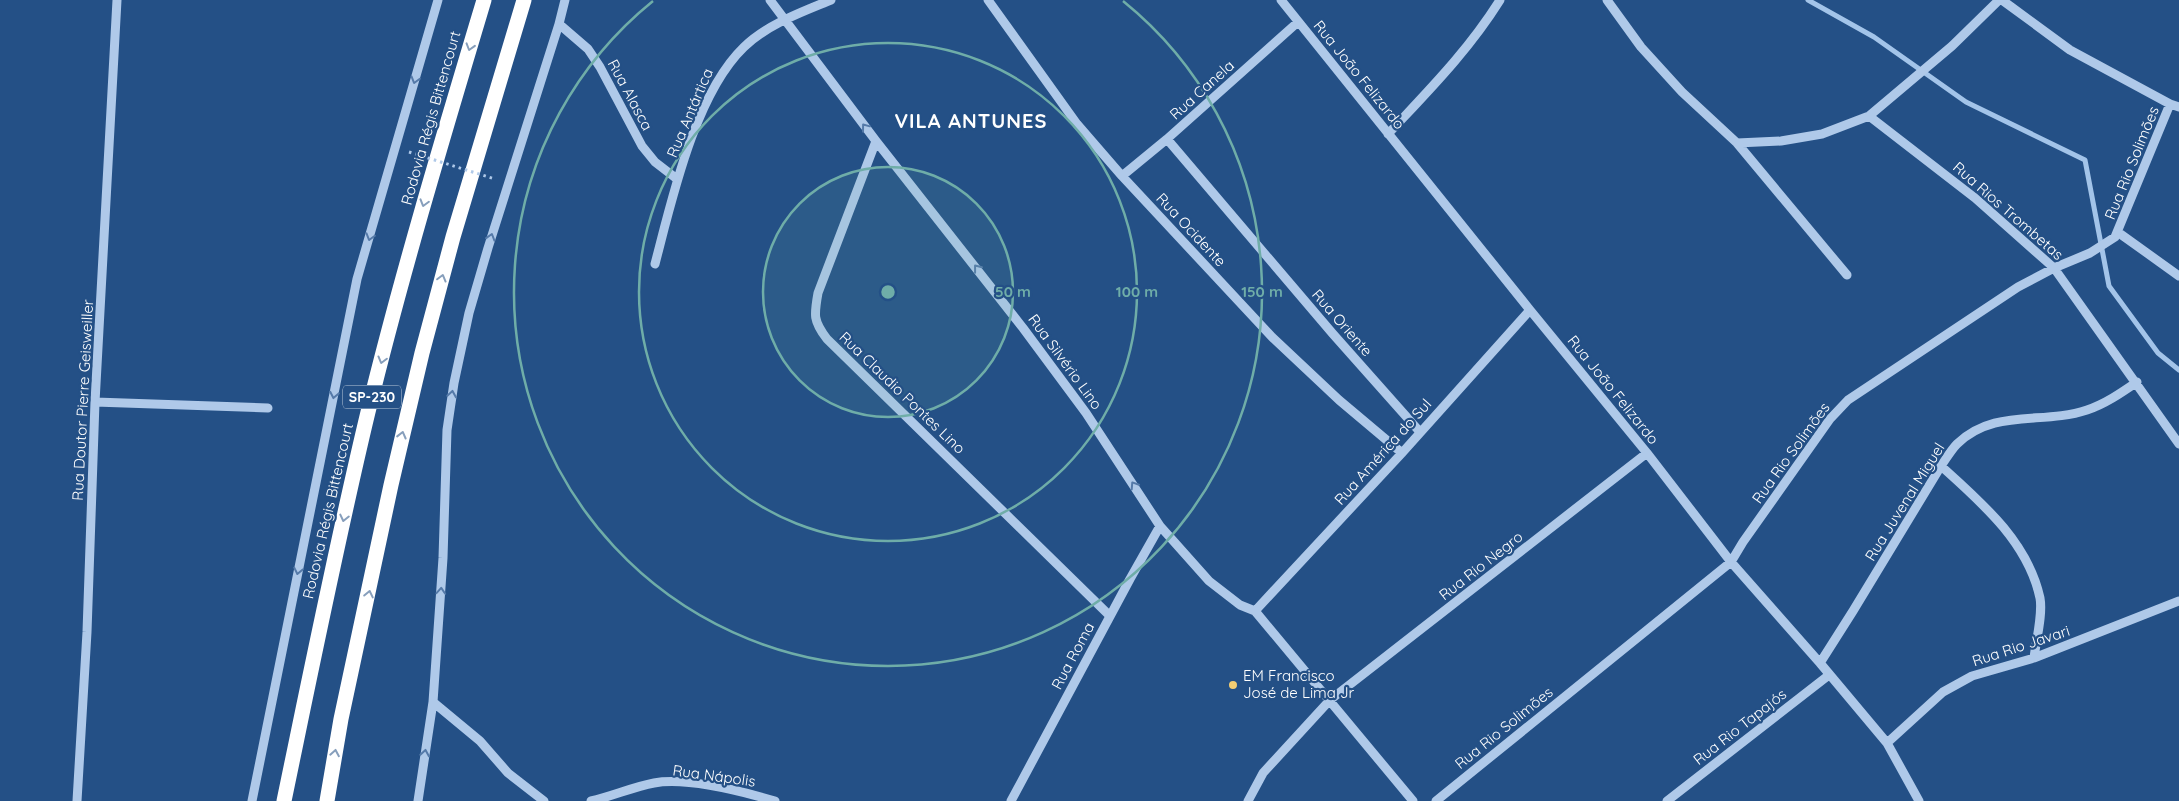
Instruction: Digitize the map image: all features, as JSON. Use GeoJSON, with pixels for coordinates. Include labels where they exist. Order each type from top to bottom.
{"type":"FeatureCollection","features":[{"type":"Feature","properties":{"kind":"highway","name":"Rodovia Régis Bittencourt"},"geometry":{"type":"LineString","coordinates":[[284,801],[326,599],[368,412],[407,263],[484,0]]}},
{"type":"Feature","properties":{"kind":"highway","name":"SP-230"},"geometry":{"type":"LineString","coordinates":[[327,801],[341,719],[390,484],[422,353],[453,237],[524,0]]}},
{"type":"Feature","properties":{"kind":"street","name":"Rua Doutor Pierre Geisweiller"},"geometry":{"type":"LineString","coordinates":[[77,801],[87,632],[95,402],[117,0]]}},
{"type":"Feature","properties":{"kind":"street"},"geometry":{"type":"LineString","coordinates":[[252,801],[357,279],[438,0]]}},
{"type":"Feature","properties":{"kind":"street"},"geometry":{"type":"LineString","coordinates":[[418,801],[433,702],[443,558],[447,430],[454,383],[470,313],[488,248],[565,0]]}},
{"type":"Feature","properties":{"kind":"street","name":"Rua Silvério Lino"},"geometry":{"type":"LineString","coordinates":[[770,0],[876,141],[1023,328],[1086,412],[1160,526],[1215,586],[1240,605],[1255,611]]}},
{"type":"Feature","properties":{"kind":"street","name":"Rua Antártica"},"geometry":{"type":"LineString","coordinates":[[655,264],[677,179],[711,93],[724,69],[745,46],[784,19],[831,0]]}},
{"type":"Feature","properties":{"kind":"street","name":"Rua Ocidente"},"geometry":{"type":"LineString","coordinates":[[988,0],[1077,124],[1122,176],[1272,337],[1339,400],[1402,453]]}},
{"type":"Feature","properties":{"kind":"street","name":"Rua João Felizardo"},"geometry":{"type":"LineString","coordinates":[[1281,0],[1530,310],[1648,453],[1731,562],[1820,662],[1887,743],[1916,798]]}},
{"type":"Feature","properties":{"kind":"street"},"geometry":{"type":"LineString","coordinates":[[1388,134],[1466,49],[1479,33],[1500,0]]}},
{"type":"Feature","properties":{"kind":"street"},"geometry":{"type":"LineString","coordinates":[[1607,0],[1641,47],[1670,79],[1737,143],[1847,275]]}},
{"type":"Feature","properties":{"kind":"street"},"geometry":{"type":"LineString","coordinates":[[1737,143],[1780,141],[1822,134],[1869,116],[1952,46],[2001,0],[2070,50],[2174,105]]}},
{"type":"Feature","properties":{"kind":"street","name":"Rua Canela"},"geometry":{"type":"LineString","coordinates":[[1122,176],[1167,140],[1298,22]]}},
{"type":"Feature","properties":{"kind":"street","name":"Rua Alasca"},"geometry":{"type":"LineString","coordinates":[[559,24],[588,49],[600,67],[642,146],[655,162],[677,179]]}},
{"type":"Feature","properties":{"kind":"street","name":"Rua Rio Solimões"},"geometry":{"type":"LineString","coordinates":[[1436,801],[1731,562],[1743,542],[1830,419],[1848,400],[2018,288],[2054,268],[2090,253],[2111,241],[2119,233],[2174,105]]}},
{"type":"Feature","properties":{"kind":"street","name":"Rua Rios Trombetas"},"geometry":{"type":"LineString","coordinates":[[1869,116],[1975,198],[2054,268],[2137,382],[2179,444]]}},
{"type":"Feature","properties":{"kind":"street","name":"Rua Oriente"},"geometry":{"type":"LineString","coordinates":[[1167,140],[1333,334],[1420,432]]}},
{"type":"Feature","properties":{"kind":"street","name":"Rua Claudio Pontes Lino"},"geometry":{"type":"LineString","coordinates":[[876,141],[818,293],[814,314],[817,328],[826,339],[1110,616]]}},
{"type":"Feature","properties":{"kind":"street"},"geometry":{"type":"LineString","coordinates":[[2119,233],[2179,276]]}},
{"type":"Feature","properties":{"kind":"street","name":"Rua América do Sul"},"geometry":{"type":"LineString","coordinates":[[1255,611],[1402,453],[1530,310]]}},
{"type":"Feature","properties":{"kind":"street","name":"Rua Juvenal Miguel"},"geometry":{"type":"LineString","coordinates":[[1820,662],[1941,466],[1957,445],[1976,430],[1998,421],[2086,411],[2106,403],[2137,382]]}},
{"type":"Feature","properties":{"kind":"street"},"geometry":{"type":"LineString","coordinates":[[95,402],[268,408]]}},
{"type":"Feature","properties":{"kind":"street","name":"Rua Rio Negro"},"geometry":{"type":"LineString","coordinates":[[1248,801],[1263,773],[1330,700],[1648,453]]}},
{"type":"Feature","properties":{"kind":"street"},"geometry":{"type":"LineString","coordinates":[[1941,466],[1984,504],[2013,540],[2031,571],[2040,599],[2034,658]]}},
{"type":"Feature","properties":{"kind":"street","name":"Rua Roma"},"geometry":{"type":"LineString","coordinates":[[1011,801],[1160,526]]}},
{"type":"Feature","properties":{"kind":"street","name":"Rua Rio Javari"},"geometry":{"type":"LineString","coordinates":[[1887,743],[1943,692],[1972,676],[2034,658],[2179,601]]}},
{"type":"Feature","properties":{"kind":"street"},"geometry":{"type":"LineString","coordinates":[[1255,611],[1413,801]]}},
{"type":"Feature","properties":{"kind":"street","name":"Rua Rio Tapajós"},"geometry":{"type":"LineString","coordinates":[[1667,801],[1829,675]]}},
{"type":"Feature","properties":{"kind":"street"},"geometry":{"type":"LineString","coordinates":[[433,702],[480,741],[508,773],[544,801]]}},
{"type":"Feature","properties":{"kind":"street","name":"Rua Nápolis"},"geometry":{"type":"LineString","coordinates":[[592,801],[657,782],[688,783],[775,801]]}},
{"type":"Feature","properties":{"kind":"street"},"geometry":{"type":"LineString","coordinates":[[1906,801],[1916,798]]}},
{"type":"Feature","properties":{"kind":"path"},"geometry":{"type":"LineString","coordinates":[[409,152],[495,179]]}},
{"type":"Feature","properties":{"kind":"waterway"},"geometry":{"type":"LineString","coordinates":[[1808,0],[1874,37],[1966,102],[2085,160],[2109,286],[2158,353],[2179,370]]}},
{"type":"Feature","properties":{"kind":"place","name":"EM Francisco José de Lima Jr"},"geometry":{"type":"Point","coordinates":[1233,685]}},
{"type":"Feature","properties":{"kind":"district","name":"VILA ANTUNES"},"geometry":{"type":"Point","coordinates":[971,121]}}]}
